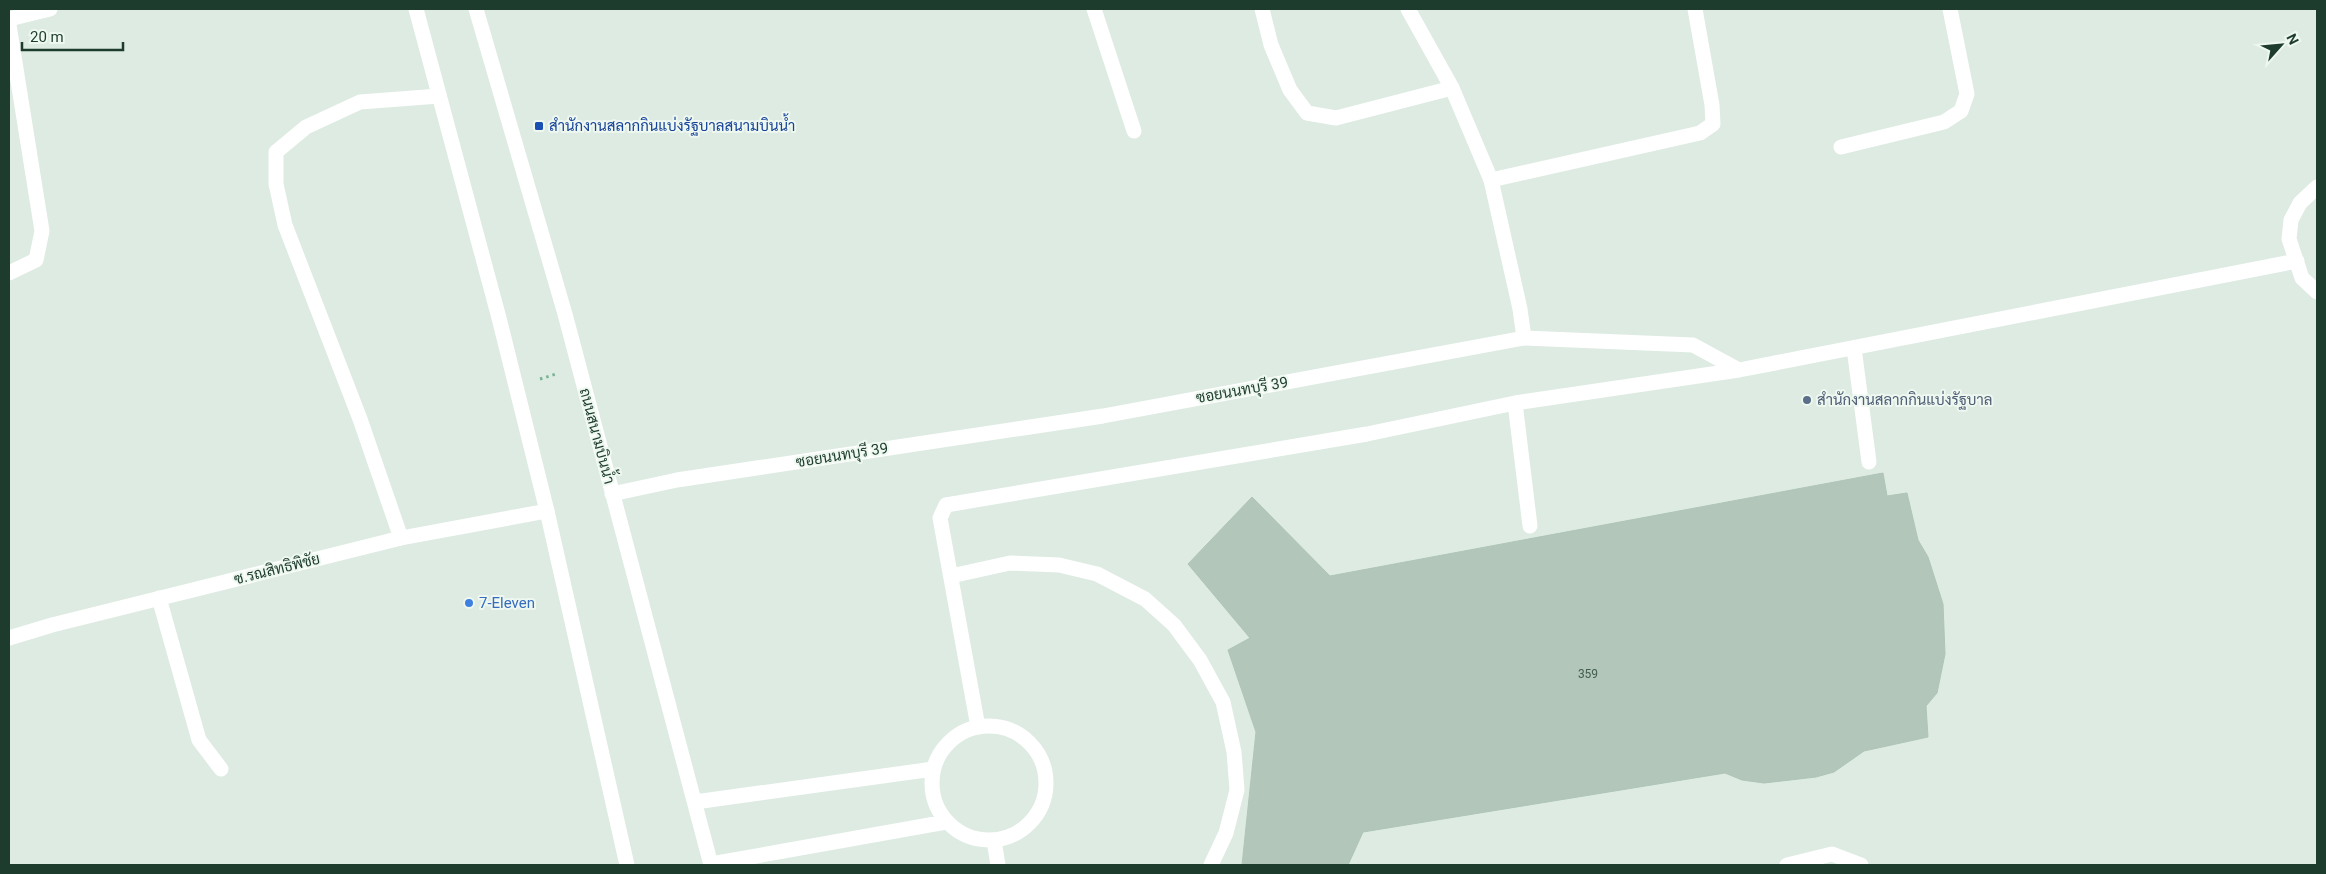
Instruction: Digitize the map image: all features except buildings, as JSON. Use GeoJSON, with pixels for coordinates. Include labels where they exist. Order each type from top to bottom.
{"type":"FeatureCollection","features":[{"type":"Feature","properties":{"kind":"street"},"geometry":{"type":"LineString","coordinates":[[9,19],[50,9]]}},
{"type":"Feature","properties":{"kind":"street"},"geometry":{"type":"LineString","coordinates":[[416,9],[499,318],[547,511],[627,865]]}},
{"type":"Feature","properties":{"kind":"street","name":"ถนนสนามบินน้ำ"},"geometry":{"type":"LineString","coordinates":[[476,9],[565,314],[711,865]]}},
{"type":"Feature","properties":{"kind":"street"},"geometry":{"type":"LineString","coordinates":[[1094,9],[1134,130]]}},
{"type":"Feature","properties":{"kind":"street"},"geometry":{"type":"LineString","coordinates":[[1262,9],[1271,44],[1290,90],[1307,113],[1336,118],[1452,88]]}},
{"type":"Feature","properties":{"kind":"street"},"geometry":{"type":"LineString","coordinates":[[1408,9],[1452,88],[1491,180],[1520,308],[1524,338]]}},
{"type":"Feature","properties":{"kind":"street"},"geometry":{"type":"LineString","coordinates":[[1491,180],[1700,133],[1713,124],[1712,105],[1695,9]]}},
{"type":"Feature","properties":{"kind":"street"},"geometry":{"type":"LineString","coordinates":[[1841,148],[1944,122],[1961,112],[1967,94],[1950,9]]}},
{"type":"Feature","properties":{"kind":"street"},"geometry":{"type":"LineString","coordinates":[[9,25],[42,231],[36,260],[9,273]]}},
{"type":"Feature","properties":{"kind":"street"},"geometry":{"type":"LineString","coordinates":[[401,538],[360,419],[285,225],[276,184],[276,152],[306,127],[360,102],[439,96]]}},
{"type":"Feature","properties":{"kind":"street"},"geometry":{"type":"LineString","coordinates":[[2317,187],[2300,202],[2291,220],[2288,239],[2302,278],[2317,292]]}},
{"type":"Feature","properties":{"kind":"street"},"geometry":{"type":"LineString","coordinates":[[978,727],[940,518],[946,505],[1367,434],[1515,403],[1739,370],[2297,262]]}},
{"type":"Feature","properties":{"kind":"street","name":"ซอยนนทบุรี 39"},"geometry":{"type":"LineString","coordinates":[[612,494],[677,480],[1103,416],[1524,338],[1693,345],[1739,370]]}},
{"type":"Feature","properties":{"kind":"street"},"geometry":{"type":"LineString","coordinates":[[1854,348],[1869,462]]}},
{"type":"Feature","properties":{"kind":"street"},"geometry":{"type":"LineString","coordinates":[[1515,403],[1530,526]]}},
{"type":"Feature","properties":{"kind":"street","name":"ซ.รณสิทธิพิชัย"},"geometry":{"type":"LineString","coordinates":[[9,638],[52,625],[401,538],[547,511]]}},
{"type":"Feature","properties":{"kind":"street"},"geometry":{"type":"LineString","coordinates":[[951,576],[1010,563],[1059,565],[1097,574],[1105,578],[1145,599],[1174,625],[1200,660],[1223,702],[1234,752],[1237,790],[1226,833],[1212,865]]}},
{"type":"Feature","properties":{"kind":"street"},"geometry":{"type":"LineString","coordinates":[[159,598],[199,740],[221,768]]}},
{"type":"Feature","properties":{"kind":"street"},"geometry":{"type":"LineString","coordinates":[[997,726],[1014,732],[1029,743],[1040,758],[1046,776],[1045,794],[1039,812],[1027,826],[1012,836],[994,841],[976,840],[960,833],[946,822],[936,808],[933,769],[937,757],[948,743],[962,732],[978,727],[997,726]]}},
{"type":"Feature","properties":{"kind":"street"},"geometry":{"type":"LineString","coordinates":[[695,802],[933,769]]}},
{"type":"Feature","properties":{"kind":"street"},"geometry":{"type":"LineString","coordinates":[[711,865],[946,822]]}},
{"type":"Feature","properties":{"kind":"street"},"geometry":{"type":"LineString","coordinates":[[994,841],[998,865]]}},
{"type":"Feature","properties":{"kind":"street"},"geometry":{"type":"LineString","coordinates":[[1787,865],[1832,854],[1861,865]]}},
{"type":"Feature","properties":{"kind":"path"},"geometry":{"type":"LineString","coordinates":[[532,381],[558,374]]}},
{"type":"Feature","properties":{"kind":"place","name":"สำนักงานสลากกินแบ่งรัฐบาลสนามบินน้ำ"},"geometry":{"type":"Point","coordinates":[539,126]}},
{"type":"Feature","properties":{"kind":"place","name":"สำนักงานสลากกินแบ่งรัฐบาล"},"geometry":{"type":"Point","coordinates":[1807,400]}},
{"type":"Feature","properties":{"kind":"place","name":"7-Eleven"},"geometry":{"type":"Point","coordinates":[469,603]}}]}
